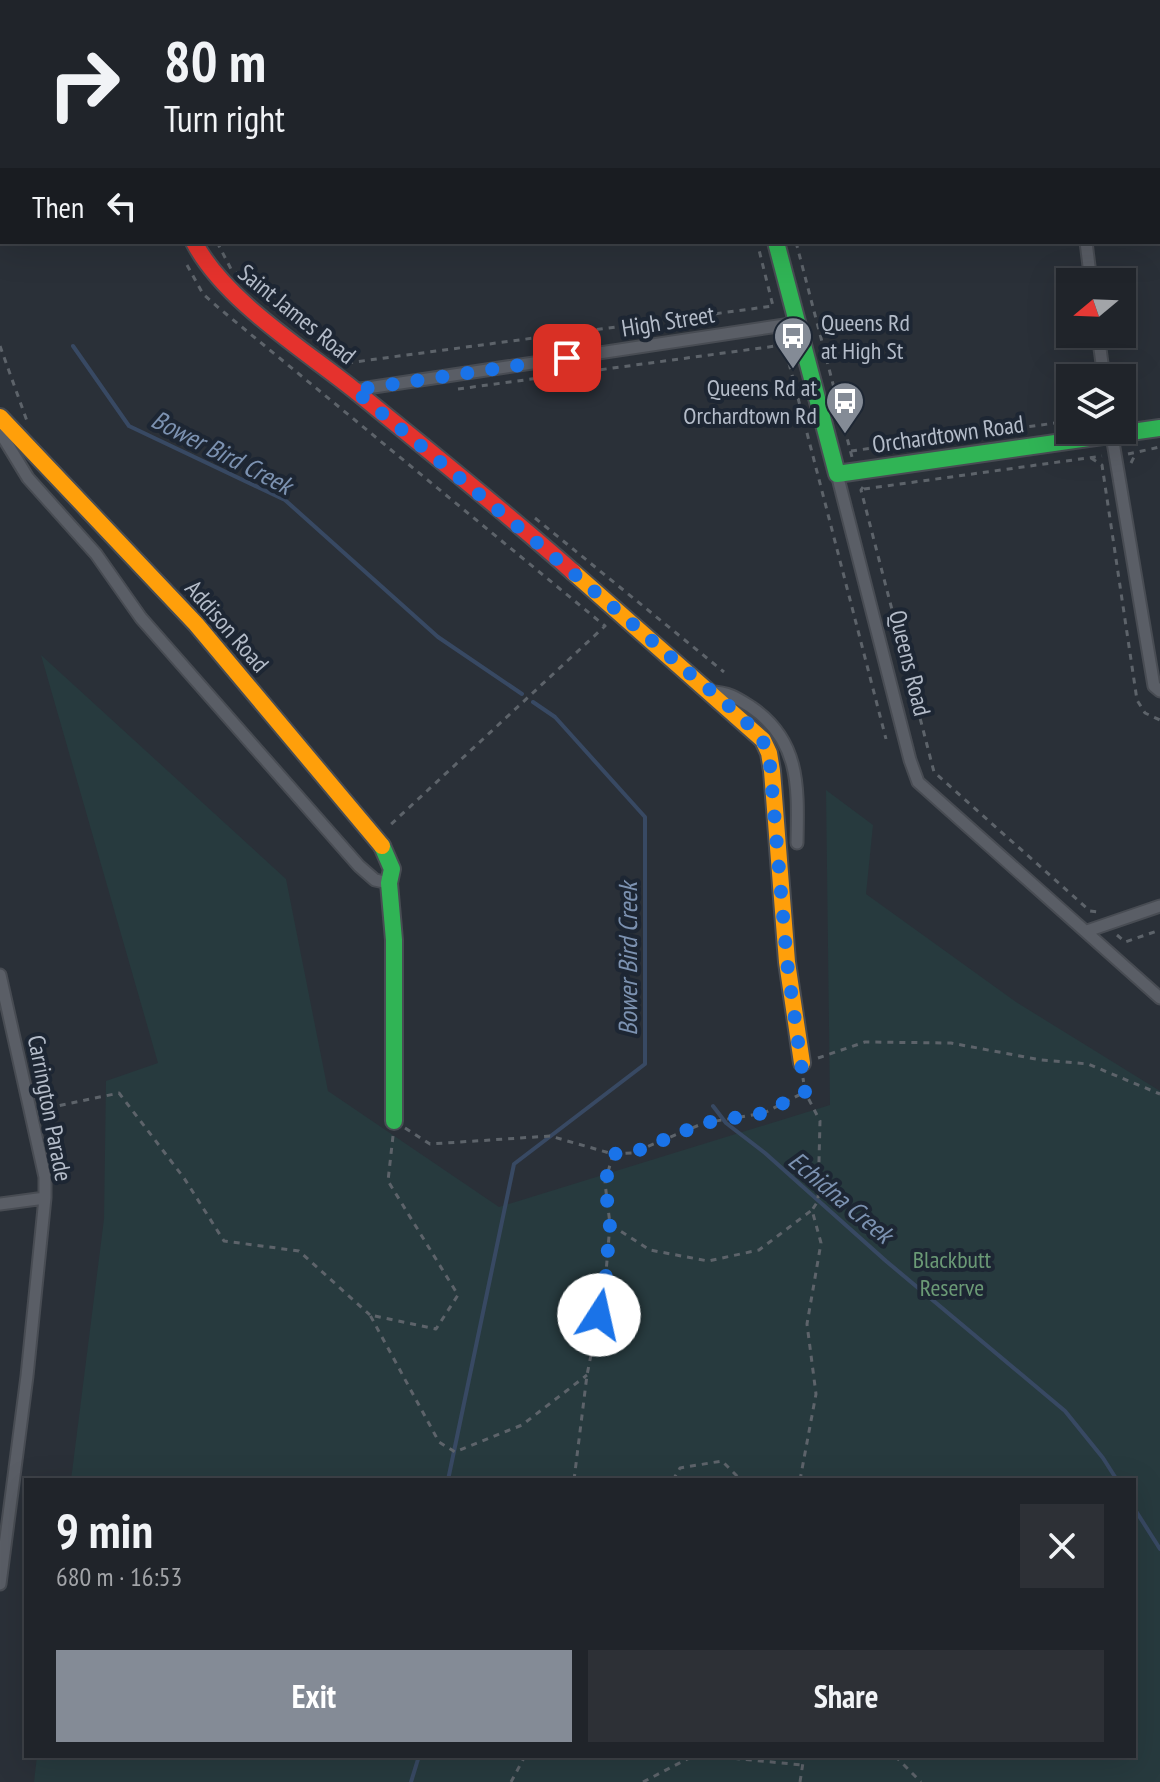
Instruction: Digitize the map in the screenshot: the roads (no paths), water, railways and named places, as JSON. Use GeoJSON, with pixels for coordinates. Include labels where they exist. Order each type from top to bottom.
{"type":"FeatureCollection","features":[{"type":"Feature","properties":{"kind":"street","name":"Saint James Road"},"geometry":{"type":"LineString","coordinates":[[195,244],[203,260],[228,290],[549,551],[763,740],[769,753],[787,962],[802,1063]]}},
{"type":"Feature","properties":{"kind":"street","name":"Queens Road"},"geometry":{"type":"LineString","coordinates":[[777,244],[918,782],[1160,998]]}},
{"type":"Feature","properties":{"kind":"street"},"geometry":{"type":"LineString","coordinates":[[1086,244],[1089,268]]}},
{"type":"Feature","properties":{"kind":"street","name":"High Street"},"geometry":{"type":"LineString","coordinates":[[354,390],[798,323]]}},
{"type":"Feature","properties":{"kind":"street","name":"Addison Road"},"geometry":{"type":"LineString","coordinates":[[0,417],[196,624],[386,851],[392,869],[389,883],[394,940],[394,1121]]}},
{"type":"Feature","properties":{"kind":"street","name":"Orchardtown Road"},"geometry":{"type":"LineString","coordinates":[[1136,430],[1160,428]]}},
{"type":"Feature","properties":{"kind":"street"},"geometry":{"type":"LineString","coordinates":[[0,432],[28,478],[96,554],[141,618],[359,866],[375,880],[389,883]]}},
{"type":"Feature","properties":{"kind":"street","name":"Orchardtown Road"},"geometry":{"type":"LineString","coordinates":[[837,474],[1056,441]]}},
{"type":"Feature","properties":{"kind":"street"},"geometry":{"type":"LineString","coordinates":[[1114,444],[1154,686],[1160,691]]}},
{"type":"Feature","properties":{"kind":"street","name":"Saint James Road"},"geometry":{"type":"LineString","coordinates":[[711,692],[734,695],[759,713],[784,739],[792,759],[797,843]]}},
{"type":"Feature","properties":{"kind":"street"},"geometry":{"type":"LineString","coordinates":[[1087,931],[1160,906]]}},
{"type":"Feature","properties":{"kind":"street","name":"Carrington Parade"},"geometry":{"type":"LineString","coordinates":[[0,975],[45,1177],[27,1376],[0,1584]]}},
{"type":"Feature","properties":{"kind":"street"},"geometry":{"type":"LineString","coordinates":[[0,1204],[45,1198]]}},
{"type":"Feature","properties":{"kind":"waterway","name":"Bower Bird Creek"},"geometry":{"type":"LineString","coordinates":[[73,346],[129,426],[285,500],[438,637],[522,694]]}},
{"type":"Feature","properties":{"kind":"waterway","name":"Bower Bird Creek"},"geometry":{"type":"LineString","coordinates":[[448,1478],[514,1164],[645,1064],[645,817],[555,717],[533,702]]}},
{"type":"Feature","properties":{"kind":"waterway","name":"Echidna Creek"},"geometry":{"type":"LineString","coordinates":[[713,1106],[726,1123],[1065,1411],[1116,1478]]}},
{"type":"Feature","properties":{"kind":"waterway","name":"Echidna Creek"},"geometry":{"type":"LineString","coordinates":[[1136,1511],[1160,1549]]}},
{"type":"Feature","properties":{"kind":"waterway","name":"Bower Bird Creek"},"geometry":{"type":"LineString","coordinates":[[411,1782],[418,1758]]}},
{"type":"Feature","properties":{"kind":"place","name":"Queens Rd at High St"},"geometry":{"type":"Point","coordinates":[793,370]}},
{"type":"Feature","properties":{"kind":"place","name":"Queens Rd at Orchardtown Rd"},"geometry":{"type":"Point","coordinates":[845,435]}},
{"type":"Feature","properties":{"kind":"park label","name":"Blackbutt Reserve"},"geometry":{"type":"Point","coordinates":[952,1273]}}]}
